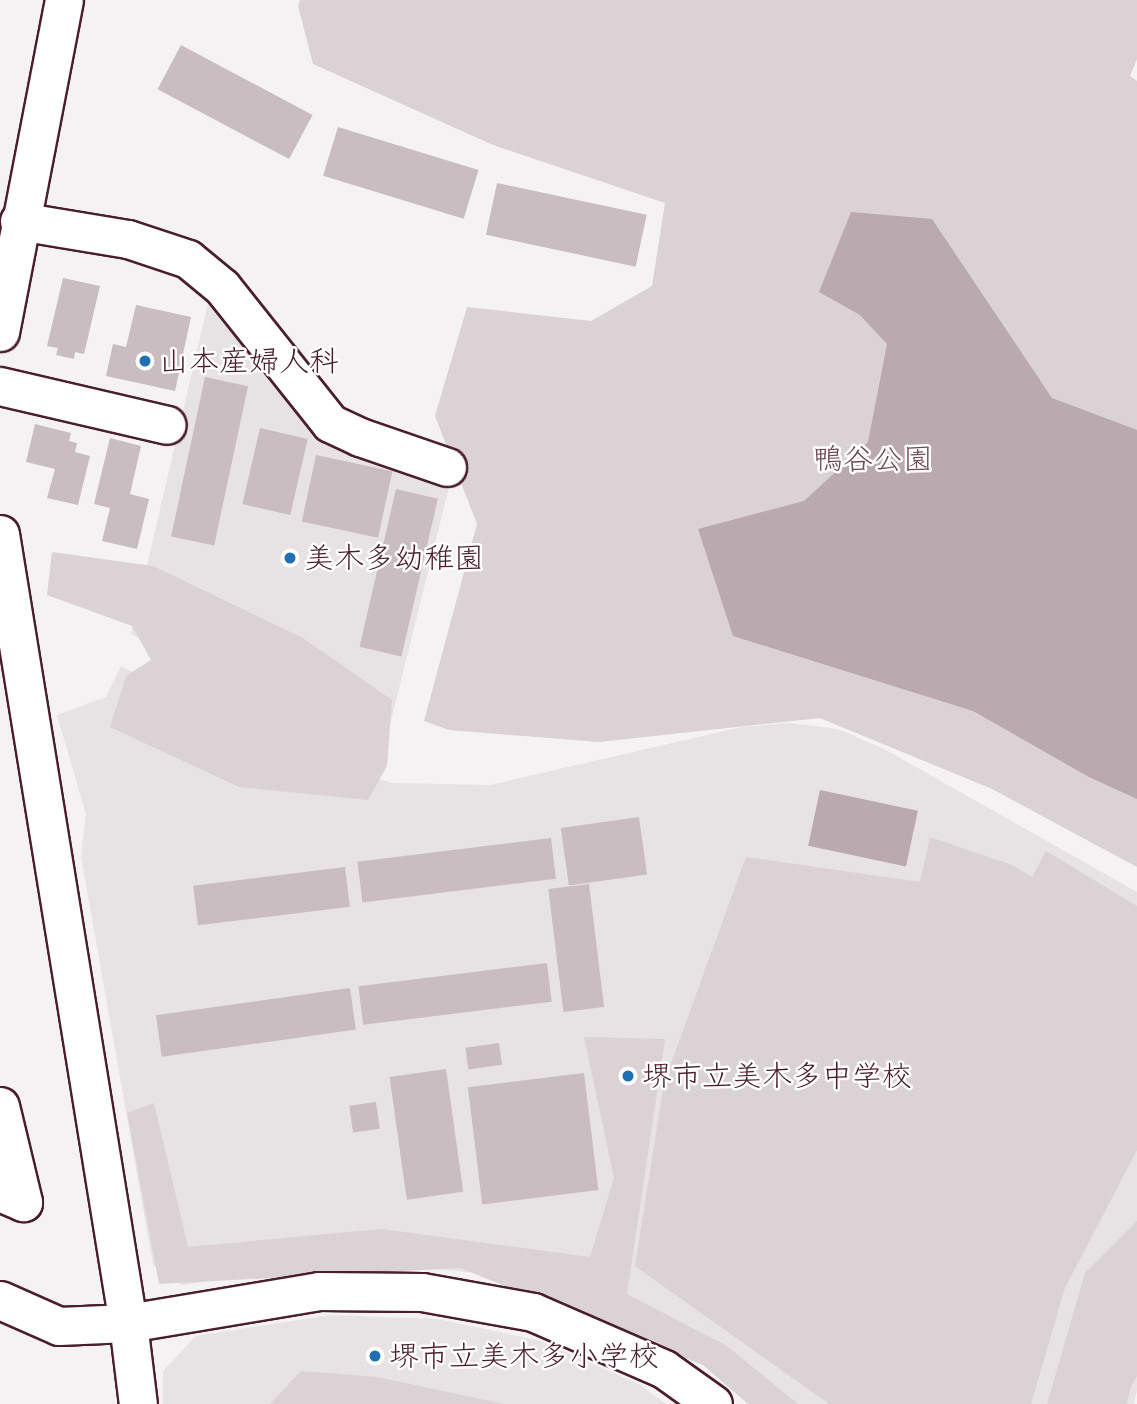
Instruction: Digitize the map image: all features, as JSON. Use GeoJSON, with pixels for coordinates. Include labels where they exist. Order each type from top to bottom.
{"type":"FeatureCollection","features":[{"type":"Feature","properties":{"kind":"street"},"geometry":{"type":"LineString","coordinates":[[0,332],[19,221],[64,0]]}},
{"type":"Feature","properties":{"kind":"street"},"geometry":{"type":"LineString","coordinates":[[19,221],[128,239],[188,259],[222,288],[330,423],[360,437],[447,467]]}},
{"type":"Feature","properties":{"kind":"street"},"geometry":{"type":"LineString","coordinates":[[0,386],[167,425]]}},
{"type":"Feature","properties":{"kind":"street"},"geometry":{"type":"LineString","coordinates":[[0,534],[128,1323],[138,1404]]}},
{"type":"Feature","properties":{"kind":"street"},"geometry":{"type":"LineString","coordinates":[[0,1106],[23,1202],[0,1192]]}},
{"type":"Feature","properties":{"kind":"street"},"geometry":{"type":"LineString","coordinates":[[0,1300],[59,1326],[128,1323],[319,1291],[422,1292],[533,1311],[664,1369],[713,1404]]}},
{"type":"Feature","properties":{"kind":"shaded area"},"geometry":{"type":"Polygon","coordinates":[[[851,212],[932,219],[1052,398],[1137,430],[1137,799],[1089,777],[973,711],[733,636],[698,529],[804,501],[868,442],[887,344],[860,315],[819,292],[851,212]]]}},
{"type":"Feature","properties":{"kind":"shaded area","name":"美木多幼稚園"},"geometry":{"type":"Polygon","coordinates":[[[210,295],[296,404],[450,483],[385,745],[309,723],[131,634],[210,295]]]}},
{"type":"Feature","properties":{"kind":"shaded area","name":"堺市立美木多中学校"},"geometry":{"type":"Polygon","coordinates":[[[121,666],[282,753],[393,783],[490,785],[742,727],[790,723],[838,729],[886,750],[1137,892],[1137,1390],[1134,1404],[753,1404],[698,1356],[495,1275],[350,1260],[182,1285],[153,1265],[81,856],[86,814],[57,715],[106,697],[121,666]]]}},
{"type":"Feature","properties":{"kind":"shaded area"},"geometry":{"type":"Polygon","coordinates":[[[820,790],[918,811],[906,867],[808,846],[820,790]]]}},
{"type":"Feature","properties":{"kind":"shaded area","name":"堺市立美木多小学校"},"geometry":{"type":"Polygon","coordinates":[[[330,1315],[437,1319],[537,1340],[639,1384],[666,1404],[163,1404],[163,1371],[196,1336],[330,1315]]]}},
{"type":"Feature","properties":{"kind":"green space","name":"鴨谷公園"},"geometry":{"type":"Polygon","coordinates":[[[300,0],[1137,0],[1137,59],[1130,76],[1137,81],[1137,867],[992,789],[820,718],[599,742],[449,730],[424,721],[477,524],[435,416],[467,307],[591,321],[652,286],[665,203],[493,145],[313,64],[298,6],[300,0]]]}},
{"type":"Feature","properties":{"kind":"green space"},"geometry":{"type":"Polygon","coordinates":[[[52,552],[153,566],[303,638],[392,700],[387,766],[368,800],[239,787],[110,727],[126,676],[151,660],[132,626],[47,595],[52,552]]]}},
{"type":"Feature","properties":{"kind":"green space"},"geometry":{"type":"Polygon","coordinates":[[[930,837],[1012,865],[1032,877],[1046,851],[1137,906],[1137,1150],[1065,1288],[1031,1404],[829,1404],[635,1266],[664,1083],[746,857],[920,882],[930,837]]]}},
{"type":"Feature","properties":{"kind":"green space"},"geometry":{"type":"Polygon","coordinates":[[[584,1037],[665,1039],[627,1294],[727,1346],[798,1404],[748,1404],[703,1365],[460,1268],[159,1284],[127,1113],[154,1103],[188,1247],[381,1229],[590,1257],[614,1178],[584,1037]]]}},
{"type":"Feature","properties":{"kind":"green space"},"geometry":{"type":"Polygon","coordinates":[[[1137,1221],[1137,1376],[1131,1386],[1127,1404],[1047,1404],[1085,1273],[1137,1221]]]}},
{"type":"Feature","properties":{"kind":"green space"},"geometry":{"type":"Polygon","coordinates":[[[301,1371],[377,1377],[504,1404],[270,1404],[301,1371]]]}},
{"type":"Feature","properties":{"kind":"building"},"geometry":{"type":"Polygon","coordinates":[[[181,45],[313,115],[289,159],[158,89],[181,45]]]}},
{"type":"Feature","properties":{"kind":"building"},"geometry":{"type":"Polygon","coordinates":[[[338,127],[479,170],[464,219],[323,176],[338,127]]]}},
{"type":"Feature","properties":{"kind":"building"},"geometry":{"type":"Polygon","coordinates":[[[497,183],[647,215],[636,267],[486,235],[497,183]]]}},
{"type":"Feature","properties":{"kind":"building"},"geometry":{"type":"Polygon","coordinates":[[[63,278],[100,286],[84,354],[75,352],[74,359],[56,355],[58,348],[47,346],[63,278]]]}},
{"type":"Feature","properties":{"kind":"building","name":"山本産婦人科"},"geometry":{"type":"Polygon","coordinates":[[[136,305],[191,317],[175,391],[106,376],[113,344],[126,347],[136,305]]]}},
{"type":"Feature","properties":{"kind":"building"},"geometry":{"type":"Polygon","coordinates":[[[205,377],[248,386],[214,546],[171,536],[205,377]]]}},
{"type":"Feature","properties":{"kind":"building"},"geometry":{"type":"Polygon","coordinates":[[[35,424],[71,433],[69,441],[77,443],[75,452],[90,456],[78,505],[47,498],[55,469],[26,462],[35,424]]]}},
{"type":"Feature","properties":{"kind":"building"},"geometry":{"type":"Polygon","coordinates":[[[260,428],[308,439],[290,515],[242,504],[260,428]]]}},
{"type":"Feature","properties":{"kind":"building"},"geometry":{"type":"Polygon","coordinates":[[[110,438],[141,446],[130,494],[149,499],[137,549],[102,541],[110,508],[94,504],[110,438]]]}},
{"type":"Feature","properties":{"kind":"building"},"geometry":{"type":"Polygon","coordinates":[[[316,455],[392,471],[378,538],[302,522],[316,455]]]}},
{"type":"Feature","properties":{"kind":"building"},"geometry":{"type":"Polygon","coordinates":[[[396,489],[438,499],[401,657],[360,647],[396,489]]]}},
{"type":"Feature","properties":{"kind":"building"},"geometry":{"type":"Polygon","coordinates":[[[639,817],[647,874],[569,885],[561,828],[639,817]]]}},
{"type":"Feature","properties":{"kind":"building"},"geometry":{"type":"Polygon","coordinates":[[[551,838],[556,879],[362,902],[357,862],[551,838]]]}},
{"type":"Feature","properties":{"kind":"building"},"geometry":{"type":"Polygon","coordinates":[[[345,867],[350,907],[198,925],[193,886],[345,867]]]}},
{"type":"Feature","properties":{"kind":"building"},"geometry":{"type":"Polygon","coordinates":[[[589,884],[604,1007],[563,1012],[548,889],[589,884]]]}},
{"type":"Feature","properties":{"kind":"building"},"geometry":{"type":"Polygon","coordinates":[[[547,963],[552,1002],[363,1025],[358,986],[547,963]]]}},
{"type":"Feature","properties":{"kind":"building"},"geometry":{"type":"Polygon","coordinates":[[[350,988],[356,1030],[162,1057],[156,1015],[350,988]]]}},
{"type":"Feature","properties":{"kind":"building"},"geometry":{"type":"Polygon","coordinates":[[[499,1043],[502,1065],[468,1070],[465,1048],[499,1043]]]}},
{"type":"Feature","properties":{"kind":"building"},"geometry":{"type":"Polygon","coordinates":[[[446,1069],[463,1192],[407,1200],[390,1077],[446,1069]]]}},
{"type":"Feature","properties":{"kind":"building"},"geometry":{"type":"Polygon","coordinates":[[[584,1073],[598,1190],[482,1204],[468,1087],[584,1073]]]}},
{"type":"Feature","properties":{"kind":"building"},"geometry":{"type":"Polygon","coordinates":[[[376,1102],[380,1129],[353,1132],[349,1106],[376,1102]]]}},
{"type":"Feature","properties":{"kind":"place","name":"山本産婦人科"},"geometry":{"type":"Point","coordinates":[145,361]}},
{"type":"Feature","properties":{"kind":"place","name":"美木多幼稚園"},"geometry":{"type":"Point","coordinates":[290,558]}},
{"type":"Feature","properties":{"kind":"place","name":"堺市立美木多中学校"},"geometry":{"type":"Point","coordinates":[628,1076]}},
{"type":"Feature","properties":{"kind":"place","name":"堺市立美木多小学校"},"geometry":{"type":"Point","coordinates":[375,1356]}}]}
